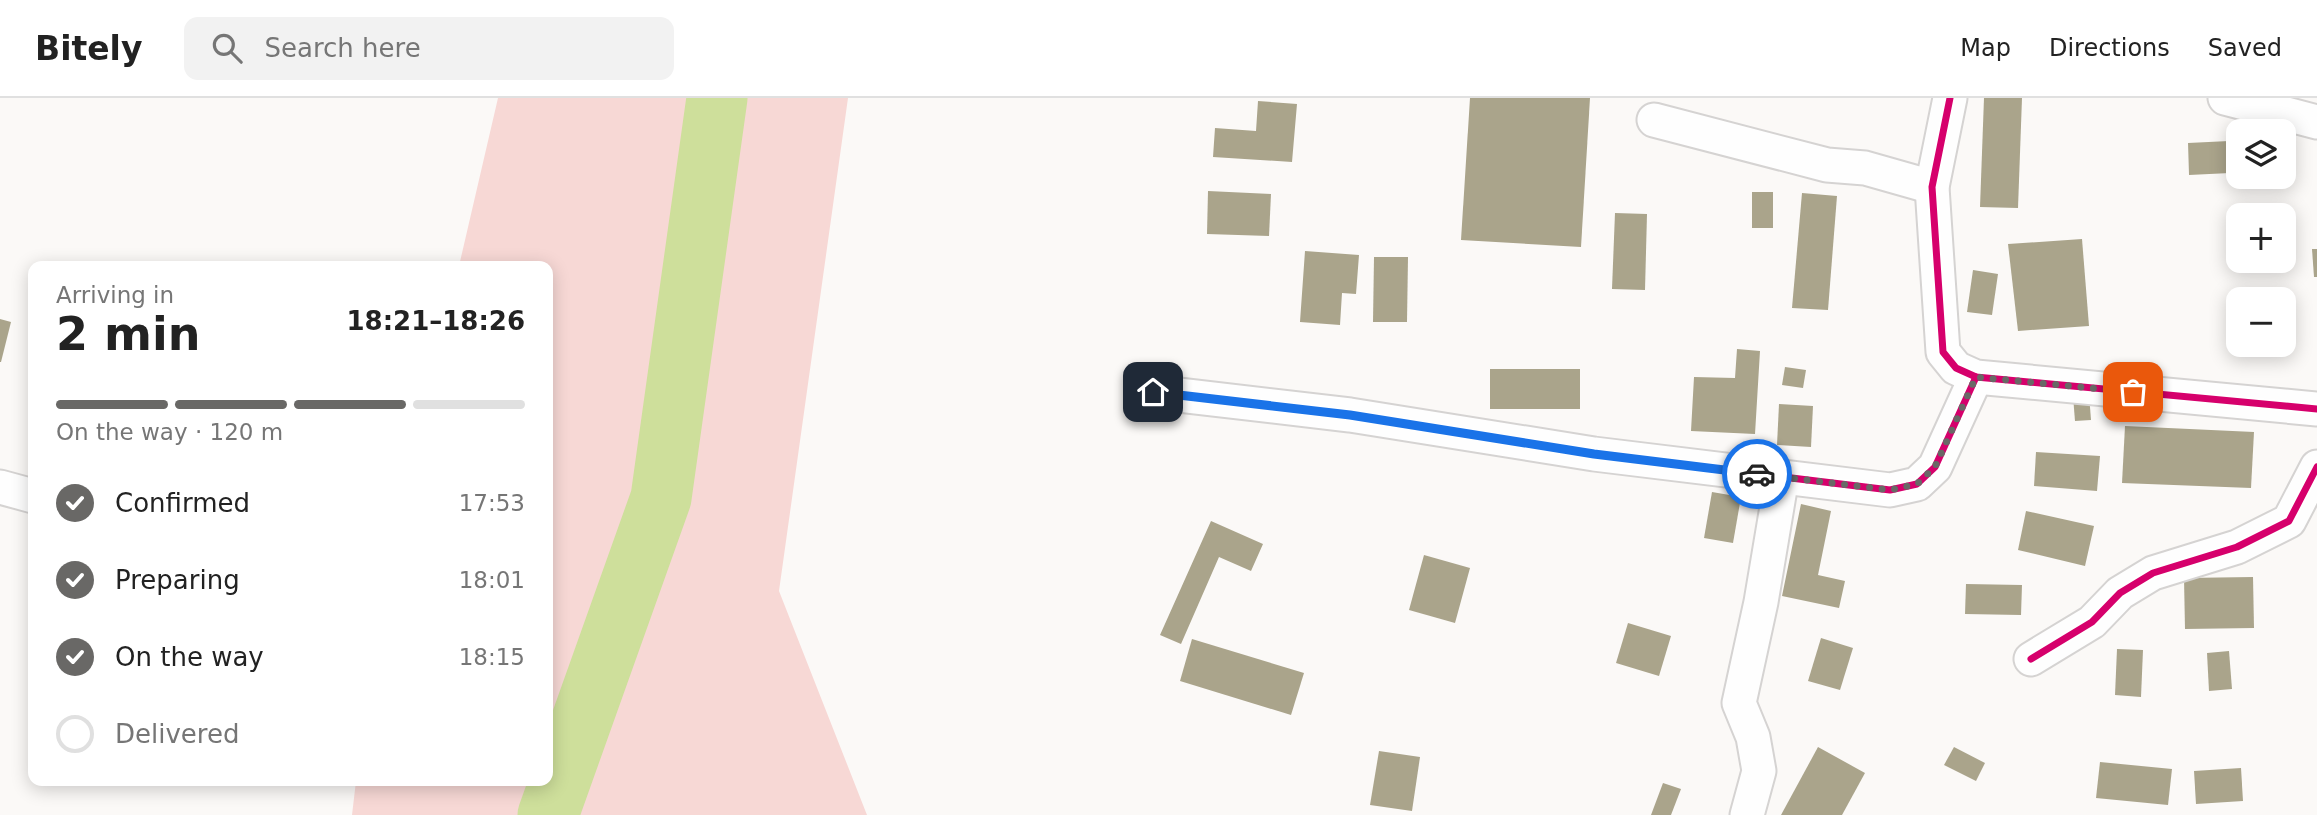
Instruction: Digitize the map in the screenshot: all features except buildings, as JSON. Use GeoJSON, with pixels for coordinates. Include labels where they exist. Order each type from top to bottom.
{"type":"FeatureCollection","features":[{"type":"Feature","properties":{"kind":"street"},"geometry":{"type":"LineString","coordinates":[[1951,98],[1932,187],[1943,352],[1956,368],[1976,377],[2317,409]]}},
{"type":"Feature","properties":{"kind":"street"},"geometry":{"type":"LineString","coordinates":[[2225,98],[2317,122]]}},
{"type":"Feature","properties":{"kind":"street"},"geometry":{"type":"LineString","coordinates":[[1654,120],[1827,165],[1865,168],[1932,187]]}},
{"type":"Feature","properties":{"kind":"street"},"geometry":{"type":"LineString","coordinates":[[1153,392],[1350,415],[1594,454],[1890,490],[1917,484],[1935,467],[1976,377]]}},
{"type":"Feature","properties":{"kind":"street"},"geometry":{"type":"LineString","coordinates":[[2031,659],[2092,622],[2120,593],[2153,573],[2237,547],[2290,521],[2317,467]]}},
{"type":"Feature","properties":{"kind":"street"},"geometry":{"type":"LineString","coordinates":[[1747,815],[1759,771],[1753,737],[1739,703],[1747,654],[1761,602],[1782,477]]}},
{"type":"Feature","properties":{"kind":"street"},"geometry":{"type":"LineString","coordinates":[[0,487],[28,495]]}},
{"type":"Feature","properties":{"kind":"shaded area"},"geometry":{"type":"Polygon","coordinates":[[[498,98],[848,98],[779,591],[867,815],[352,815],[355,786],[553,786],[553,261],[460,261],[498,98]]]}},
{"type":"Feature","properties":{"kind":"waterway"},"geometry":{"type":"LineString","coordinates":[[548,815],[661,498],[717,98]]}},
{"type":"Feature","properties":{"kind":"cycle path"},"geometry":{"type":"LineString","coordinates":[[1950,98],[1932,187],[1943,352],[1956,368],[1976,377],[2317,409]]}},
{"type":"Feature","properties":{"kind":"cycle path"},"geometry":{"type":"LineString","coordinates":[[1153,392],[1350,415],[1594,454],[1890,490],[1917,484],[1935,467],[1976,377]]}},
{"type":"Feature","properties":{"kind":"cycle path"},"geometry":{"type":"LineString","coordinates":[[2031,659],[2092,622],[2120,593],[2153,573],[2237,547],[2289,521],[2317,467]]}},
{"type":"Feature","properties":{"kind":"way so far"},"geometry":{"type":"LineString","coordinates":[[1757,474],[1890,490],[1917,484],[1935,467],[1976,377],[2133,392]]}},
{"type":"Feature","properties":{"kind":"route"},"geometry":{"type":"LineString","coordinates":[[1153,392],[1350,415],[1594,454],[1757,474]]}}]}
